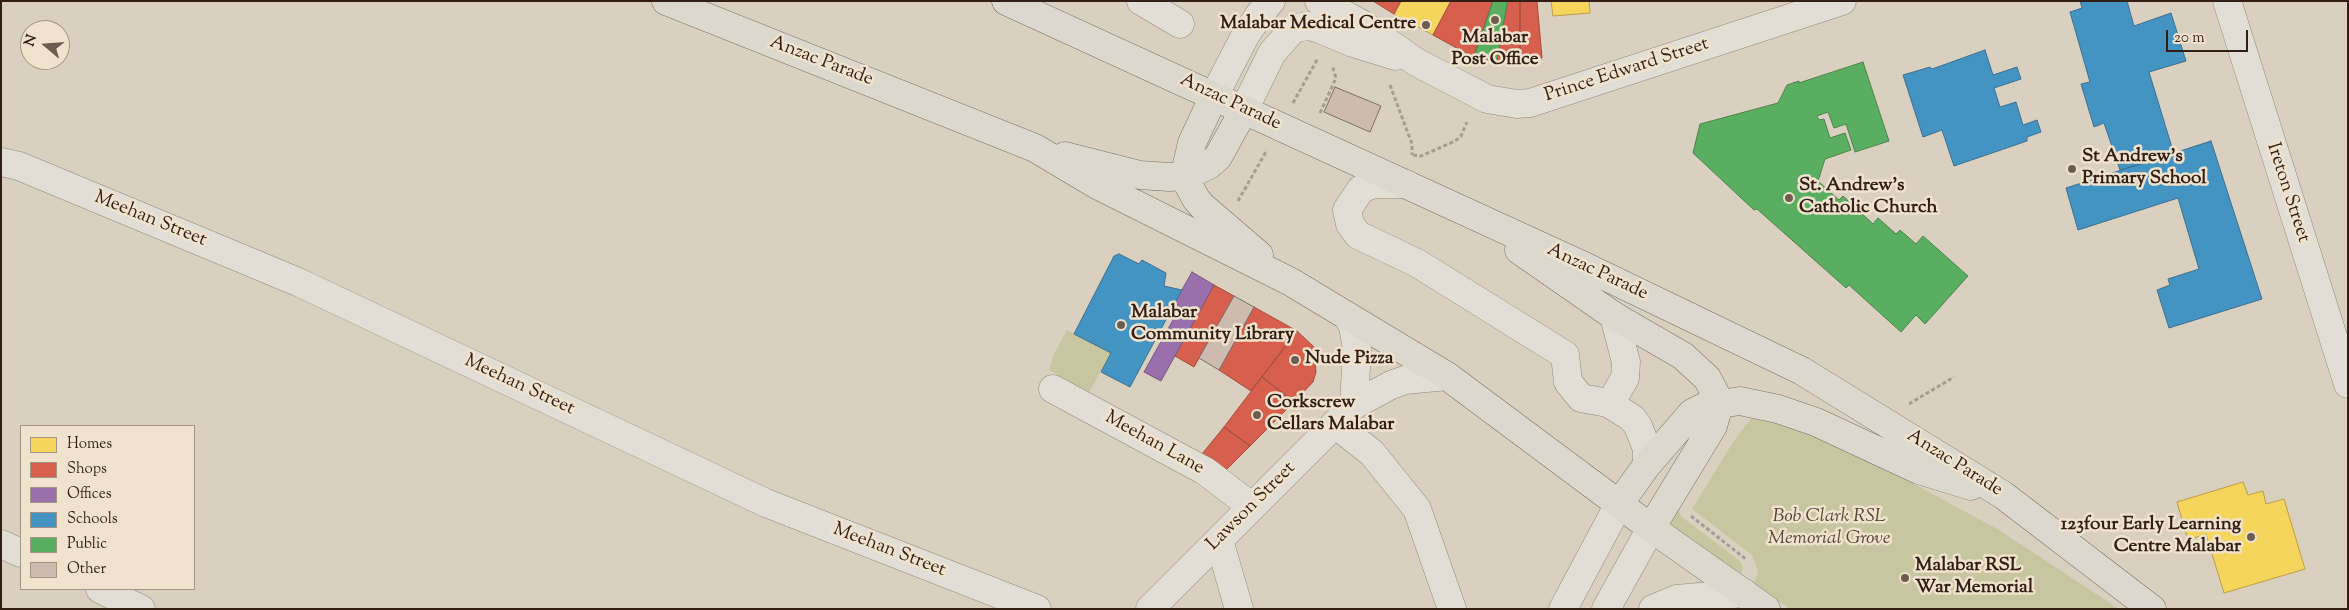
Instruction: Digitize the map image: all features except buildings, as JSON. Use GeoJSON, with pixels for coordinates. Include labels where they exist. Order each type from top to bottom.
{"type":"FeatureCollection","features":[{"type":"Feature","properties":{"kind":"main road","name":"Anzac Parade"},"geometry":{"type":"LineString","coordinates":[[666,1],[1035,148],[1097,185],[1290,282],[1447,376],[1651,528],[1766,609]]}},
{"type":"Feature","properties":{"kind":"main road","name":"Anzac Parade"},"geometry":{"type":"LineString","coordinates":[[1006,1],[1465,211],[1774,356],[1878,417],[2003,495],[2152,609]]}},
{"type":"Feature","properties":{"kind":"main road"},"geometry":{"type":"LineString","coordinates":[[1214,96],[1192,143],[1186,176],[1192,192],[1202,206],[1290,282]]}},
{"type":"Feature","properties":{"kind":"main road"},"geometry":{"type":"LineString","coordinates":[[1035,148],[1140,175],[1169,178],[1186,176],[1209,165],[1218,157],[1244,110]]}},
{"type":"Feature","properties":{"kind":"main road"},"geometry":{"type":"LineString","coordinates":[[1465,211],[1614,316],[1683,356],[1698,368],[1711,386],[1717,412],[1713,426],[1651,528]]}},
{"type":"Feature","properties":{"kind":"main road"},"geometry":{"type":"LineString","coordinates":[[1619,504],[1647,465],[1692,413],[1706,406],[1740,402],[1753,403],[1788,412],[1816,422],[1919,470],[2003,495]]}},
{"type":"Feature","properties":{"kind":"street"},"geometry":{"type":"LineString","coordinates":[[1141,1],[1180,24]]}},
{"type":"Feature","properties":{"kind":"street"},"geometry":{"type":"LineString","coordinates":[[1214,96],[1258,15],[1273,1],[1294,28],[1272,53],[1244,110]]}},
{"type":"Feature","properties":{"kind":"street","name":"Prince Edward Street"},"geometry":{"type":"LineString","coordinates":[[1319,1],[1362,24],[1416,62],[1487,99],[1502,102],[1530,103],[1842,1]]}},
{"type":"Feature","properties":{"kind":"street","name":"Ireton Street"},"geometry":{"type":"LineString","coordinates":[[2227,1],[2341,339],[2348,384]]}},
{"type":"Feature","properties":{"kind":"street","name":"Prince Edward Street"},"geometry":{"type":"LineString","coordinates":[[1294,28],[1309,26],[1320,29],[1353,43],[1416,62]]}},
{"type":"Feature","properties":{"kind":"street","name":"Meehan Street"},"geometry":{"type":"LineString","coordinates":[[1,162],[19,166],[298,282],[766,502],[1037,609]]}},
{"type":"Feature","properties":{"kind":"street"},"geometry":{"type":"LineString","coordinates":[[1406,184],[1374,184],[1361,189],[1347,210],[1350,224],[1358,235],[1417,262],[1565,356],[1568,382],[1581,398],[1608,403],[1632,418],[1638,426],[1646,449],[1647,465]]}},
{"type":"Feature","properties":{"kind":"street"},"geometry":{"type":"LineString","coordinates":[[1608,403],[1614,397],[1625,378],[1626,362],[1614,316]]}},
{"type":"Feature","properties":{"kind":"street"},"geometry":{"type":"LineString","coordinates":[[1349,319],[1353,326],[1357,349],[1354,405]]}},
{"type":"Feature","properties":{"kind":"street","name":"Lawson Street"},"geometry":{"type":"LineString","coordinates":[[1150,609],[1354,405],[1391,385],[1405,380],[1447,376]]}},
{"type":"Feature","properties":{"kind":"street","name":"Meehan Lane"},"geometry":{"type":"LineString","coordinates":[[1053,389],[1205,471],[1251,506]]}},
{"type":"Feature","properties":{"kind":"street"},"geometry":{"type":"LineString","coordinates":[[1335,424],[1372,454],[1417,509],[1452,609]]}},
{"type":"Feature","properties":{"kind":"street"},"geometry":{"type":"LineString","coordinates":[[1563,609],[1619,504]]}},
{"type":"Feature","properties":{"kind":"street"},"geometry":{"type":"LineString","coordinates":[[1606,609],[1651,528]]}},
{"type":"Feature","properties":{"kind":"street"},"geometry":{"type":"LineString","coordinates":[[1219,540],[1239,609]]}},
{"type":"Feature","properties":{"kind":"street"},"geometry":{"type":"LineString","coordinates":[[1,544],[20,553]]}},
{"type":"Feature","properties":{"kind":"street"},"geometry":{"type":"LineString","coordinates":[[102,590],[141,609]]}},
{"type":"Feature","properties":{"kind":"street"},"geometry":{"type":"LineString","coordinates":[[1652,609],[1676,600],[1744,593]]}},
{"type":"Feature","properties":{"kind":"path"},"geometry":{"type":"LineString","coordinates":[[1303,105],[1294,102],[1322,52]]}},
{"type":"Feature","properties":{"kind":"path"},"geometry":{"type":"LineString","coordinates":[[1320,113],[1336,78],[1331,62]]}},
{"type":"Feature","properties":{"kind":"path"},"geometry":{"type":"LineString","coordinates":[[1390,85],[1413,147],[1412,155]]}},
{"type":"Feature","properties":{"kind":"path"},"geometry":{"type":"LineString","coordinates":[[1312,109],[1328,116]]}},
{"type":"Feature","properties":{"kind":"path"},"geometry":{"type":"LineString","coordinates":[[1404,151],[1412,155],[1421,156],[1455,141],[1461,136],[1467,122]]}},
{"type":"Feature","properties":{"kind":"path"},"geometry":{"type":"LineString","coordinates":[[1236,204],[1271,143]]}},
{"type":"Feature","properties":{"kind":"path"},"geometry":{"type":"LineString","coordinates":[[1878,417],[1908,405],[1954,377]]}},
{"type":"Feature","properties":{"kind":"path"},"geometry":{"type":"LineString","coordinates":[[1688,508],[1689,515],[1744,556],[1749,562]]}},
{"type":"Feature","properties":{"kind":"green space"},"geometry":{"type":"Polygon","coordinates":[[[1067,330],[1111,353],[1089,392],[1049,370],[1053,356],[1067,330]]]}},
{"type":"Feature","properties":{"kind":"green space","name":"Bob Clark RSL Memorial Grove"},"geometry":{"type":"Polygon","coordinates":[[[1754,414],[1851,450],[1999,530],[2119,609],[1790,609],[1754,584],[1758,571],[1752,555],[1692,509],[1732,444],[1754,414]]]}},
{"type":"Feature","properties":{"kind":"green space"},"geometry":{"type":"Polygon","coordinates":[[[1680,506],[1679,512],[1682,517],[1740,561],[1743,567],[1741,574],[1669,525],[1680,506]]]}},
{"type":"Feature","properties":{"kind":"place","name":"Malabar Post Office"},"geometry":{"type":"Point","coordinates":[1495,20]}},
{"type":"Feature","properties":{"kind":"place","name":"Malabar Medical Centre"},"geometry":{"type":"Point","coordinates":[1426,25]}},
{"type":"Feature","properties":{"kind":"place","name":"St Andrew's Primary School"},"geometry":{"type":"Point","coordinates":[2072,169]}},
{"type":"Feature","properties":{"kind":"place","name":"St. Andrew's Catholic Church"},"geometry":{"type":"Point","coordinates":[1789,198]}},
{"type":"Feature","properties":{"kind":"place","name":"Malabar Community Library"},"geometry":{"type":"Point","coordinates":[1121,325]}},
{"type":"Feature","properties":{"kind":"place","name":"Nude Pizza"},"geometry":{"type":"Point","coordinates":[1295,360]}},
{"type":"Feature","properties":{"kind":"place","name":"Corkscrew Cellars Malabar"},"geometry":{"type":"Point","coordinates":[1257,415]}},
{"type":"Feature","properties":{"kind":"place","name":"123four Early Learning Centre Malabar"},"geometry":{"type":"Point","coordinates":[2251,537]}},
{"type":"Feature","properties":{"kind":"place","name":"Malabar RSL War Memorial"},"geometry":{"type":"Point","coordinates":[1905,578]}}]}
